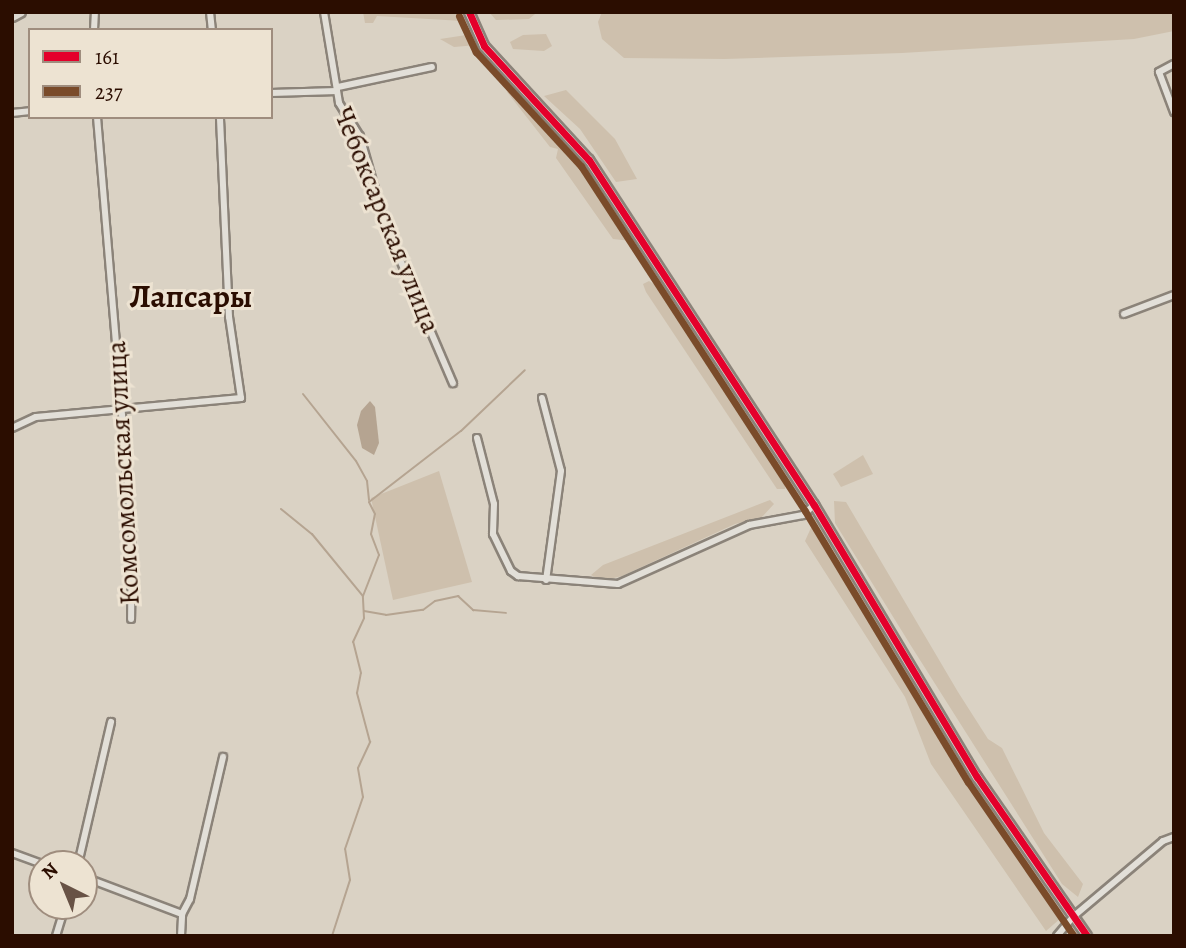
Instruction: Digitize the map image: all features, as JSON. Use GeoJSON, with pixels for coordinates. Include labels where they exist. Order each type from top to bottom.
{"type":"FeatureCollection","features":[{"type":"Feature","properties":{"kind":"highway"},"geometry":{"type":"LineString","coordinates":[[12,16],[20,12]]}},
{"type":"Feature","properties":{"kind":"street","name":"Чебоксарская улица"},"geometry":{"type":"LineString","coordinates":[[324,12],[344,114],[360,136],[386,227],[453,383]]}},
{"type":"Feature","properties":{"kind":"street"},"geometry":{"type":"LineString","coordinates":[[469,12],[484,46],[589,160],[814,505],[977,776],[1087,936]]}},
{"type":"Feature","properties":{"kind":"street"},"geometry":{"type":"LineString","coordinates":[[1174,64],[1159,72],[1174,112]]}},
{"type":"Feature","properties":{"kind":"street"},"geometry":{"type":"LineString","coordinates":[[273,93],[338,89],[432,66]]}},
{"type":"Feature","properties":{"kind":"street","name":"Комсомольская улица"},"geometry":{"type":"LineString","coordinates":[[97,119],[132,530],[131,619]]}},
{"type":"Feature","properties":{"kind":"street"},"geometry":{"type":"LineString","coordinates":[[12,428],[36,417],[240,398],[229,317],[219,119]]}},
{"type":"Feature","properties":{"kind":"street"},"geometry":{"type":"LineString","coordinates":[[1124,314],[1174,295]]}},
{"type":"Feature","properties":{"kind":"street"},"geometry":{"type":"LineString","coordinates":[[542,398],[561,471],[546,580]]}},
{"type":"Feature","properties":{"kind":"street"},"geometry":{"type":"LineString","coordinates":[[477,438],[494,504],[493,534],[511,571],[518,576],[618,584],[749,525],[803,515],[814,505]]}},
{"type":"Feature","properties":{"kind":"street"},"geometry":{"type":"LineString","coordinates":[[81,850],[111,722]]}},
{"type":"Feature","properties":{"kind":"street"},"geometry":{"type":"LineString","coordinates":[[181,936],[182,914],[190,899],[223,757]]}},
{"type":"Feature","properties":{"kind":"street"},"geometry":{"type":"LineString","coordinates":[[1057,936],[1074,916],[1163,841],[1174,837]]}},
{"type":"Feature","properties":{"kind":"street"},"geometry":{"type":"LineString","coordinates":[[98,882],[182,914]]}},
{"type":"Feature","properties":{"kind":"shaded area"},"geometry":{"type":"Polygon","coordinates":[[[363,12],[466,12],[466,15],[463,21],[377,16],[373,23],[365,23],[363,12]]]}},
{"type":"Feature","properties":{"kind":"shaded area"},"geometry":{"type":"Polygon","coordinates":[[[489,12],[535,14],[529,19],[496,20],[489,12]]]}},
{"type":"Feature","properties":{"kind":"shaded area"},"geometry":{"type":"Polygon","coordinates":[[[602,12],[1174,12],[1174,31],[1134,39],[902,53],[725,59],[624,58],[602,39],[598,22],[602,12]]]}},
{"type":"Feature","properties":{"kind":"shaded area"},"geometry":{"type":"Polygon","coordinates":[[[473,34],[477,45],[454,47],[440,39],[473,34]]]}},
{"type":"Feature","properties":{"kind":"shaded area"},"geometry":{"type":"Polygon","coordinates":[[[546,34],[552,46],[544,51],[513,49],[510,42],[523,35],[546,34]]]}},
{"type":"Feature","properties":{"kind":"shaded area"},"geometry":{"type":"Polygon","coordinates":[[[510,89],[570,151],[631,241],[613,239],[556,158],[558,149],[550,147],[507,92],[510,89]]]}},
{"type":"Feature","properties":{"kind":"shaded area"},"geometry":{"type":"Polygon","coordinates":[[[566,90],[615,139],[637,179],[616,182],[580,129],[544,96],[566,90]]]}},
{"type":"Feature","properties":{"kind":"shaded area"},"geometry":{"type":"Polygon","coordinates":[[[649,281],[657,286],[787,480],[785,489],[777,489],[646,292],[643,284],[649,281]]]}},
{"type":"Feature","properties":{"kind":"shaded area"},"geometry":{"type":"Polygon","coordinates":[[[370,401],[375,407],[379,443],[374,455],[362,448],[357,425],[361,411],[370,401]]]}},
{"type":"Feature","properties":{"kind":"shaded area"},"geometry":{"type":"Polygon","coordinates":[[[863,455],[873,474],[841,487],[833,474],[863,455]]]}},
{"type":"Feature","properties":{"kind":"shaded area"},"geometry":{"type":"Polygon","coordinates":[[[439,471],[472,582],[393,600],[371,498],[439,471]]]}},
{"type":"Feature","properties":{"kind":"shaded area"},"geometry":{"type":"Polygon","coordinates":[[[770,500],[774,504],[761,518],[735,524],[622,576],[601,581],[591,575],[603,565],[770,500]]]}},
{"type":"Feature","properties":{"kind":"shaded area"},"geometry":{"type":"Polygon","coordinates":[[[834,501],[846,502],[958,692],[988,739],[1002,748],[1044,833],[1083,884],[1078,897],[1062,884],[835,523],[834,501]]]}},
{"type":"Feature","properties":{"kind":"shaded area"},"geometry":{"type":"Polygon","coordinates":[[[814,521],[966,776],[1061,918],[1046,931],[931,764],[905,697],[805,541],[814,521]]]}},
{"type":"Feature","properties":{"kind":"waterway"},"geometry":{"type":"LineString","coordinates":[[332,936],[350,880],[345,849],[363,797],[358,768],[370,742],[357,693],[361,673],[353,642],[364,618],[363,596],[379,555],[371,534],[375,514],[369,502],[461,431],[525,370]]}},
{"type":"Feature","properties":{"kind":"waterway"},"geometry":{"type":"LineString","coordinates":[[303,394],[356,461],[367,481],[369,500]]}},
{"type":"Feature","properties":{"kind":"waterway"},"geometry":{"type":"LineString","coordinates":[[281,509],[312,534],[363,596]]}},
{"type":"Feature","properties":{"kind":"waterway"},"geometry":{"type":"LineString","coordinates":[[364,611],[386,615],[423,610],[435,601],[458,596],[473,610],[506,613]]}},
{"type":"Feature","properties":{"kind":"transit line","name":"161"},"geometry":{"type":"LineString","coordinates":[[469,12],[484,46],[589,160],[814,505],[977,777],[1087,936]]}},
{"type":"Feature","properties":{"kind":"transit line","name":"237"},"geometry":{"type":"LineString","coordinates":[[459,16],[476,52],[581,166],[805,511],[968,782],[1074,936]]}},
{"type":"Feature","properties":{"kind":"district","name":"Лапсары"},"geometry":{"type":"Point","coordinates":[191,296]}}]}
